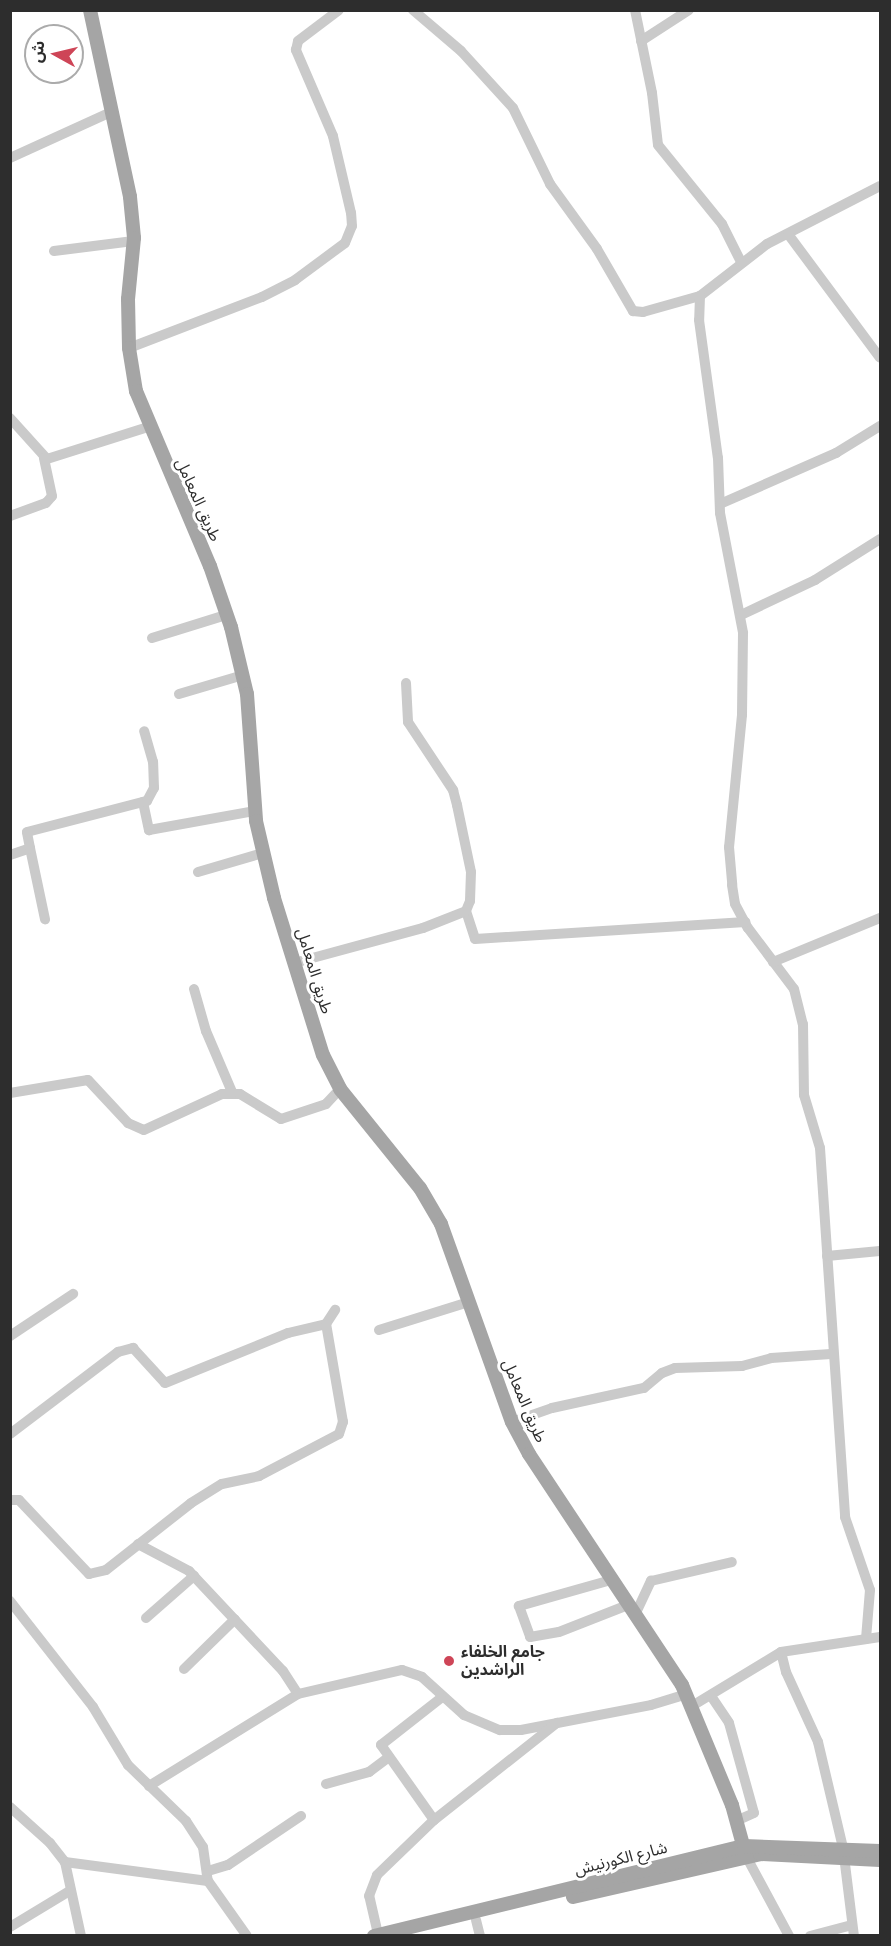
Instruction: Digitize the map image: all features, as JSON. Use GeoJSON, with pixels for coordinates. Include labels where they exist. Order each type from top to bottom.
{"type":"FeatureCollection","features":[{"type":"Feature","properties":{"kind":"main road","name":"طريق المعامل"},"geometry":{"type":"LineString","coordinates":[[90,10],[130,197],[133,241],[128,299],[129,348],[136,391],[148,426],[210,566],[243,675],[255,811],[294,963],[323,1055],[340,1089],[420,1188],[441,1224],[512,1422],[689,1700],[736,1821],[745,1851]]}},
{"type":"Feature","properties":{"kind":"main road","name":"شارع الكورنيش"},"geometry":{"type":"LineString","coordinates":[[376,1935],[745,1851],[843,1853],[880,1851]]}},
{"type":"Feature","properties":{"kind":"main road","name":"شارع الكورنيش"},"geometry":{"type":"LineString","coordinates":[[410,1935],[745,1851]]}},
{"type":"Feature","properties":{"kind":"main road","name":"شارع الكورنيش"},"geometry":{"type":"LineString","coordinates":[[843,1853],[880,1860]]}},
{"type":"Feature","properties":{"kind":"street"},"geometry":{"type":"LineString","coordinates":[[129,348],[262,297],[295,280],[345,243],[352,219],[333,136],[296,50],[298,41],[339,10]]}},
{"type":"Feature","properties":{"kind":"street"},"geometry":{"type":"LineString","coordinates":[[413,10],[461,51],[513,108],[550,184],[597,249],[633,311],[643,312],[700,296],[741,262],[788,234],[880,186]]}},
{"type":"Feature","properties":{"kind":"street"},"geometry":{"type":"LineString","coordinates":[[635,10],[658,145],[722,224],[741,262]]}},
{"type":"Feature","properties":{"kind":"street"},"geometry":{"type":"LineString","coordinates":[[641,41],[689,10]]}},
{"type":"Feature","properties":{"kind":"street"},"geometry":{"type":"LineString","coordinates":[[10,158],[111,112]]}},
{"type":"Feature","properties":{"kind":"street"},"geometry":{"type":"LineString","coordinates":[[788,234],[880,358]]}},
{"type":"Feature","properties":{"kind":"street"},"geometry":{"type":"LineString","coordinates":[[54,251],[133,241]]}},
{"type":"Feature","properties":{"kind":"street"},"geometry":{"type":"LineString","coordinates":[[700,296],[699,320],[713,405],[720,504],[741,615],[743,712],[729,847],[735,904],[745,922],[794,989],[803,1024],[804,1095],[820,1148],[831,1354],[845,1517],[870,1590],[866,1640]]}},
{"type":"Feature","properties":{"kind":"street"},"geometry":{"type":"LineString","coordinates":[[10,418],[44,458],[52,496],[46,503],[10,516]]}},
{"type":"Feature","properties":{"kind":"street"},"geometry":{"type":"LineString","coordinates":[[44,458],[148,426]]}},
{"type":"Feature","properties":{"kind":"street"},"geometry":{"type":"LineString","coordinates":[[720,504],[836,453],[880,426]]}},
{"type":"Feature","properties":{"kind":"street"},"geometry":{"type":"LineString","coordinates":[[741,615],[833,570],[880,539]]}},
{"type":"Feature","properties":{"kind":"street"},"geometry":{"type":"LineString","coordinates":[[152,638],[226,615]]}},
{"type":"Feature","properties":{"kind":"street"},"geometry":{"type":"LineString","coordinates":[[179,694],[243,675]]}},
{"type":"Feature","properties":{"kind":"street"},"geometry":{"type":"LineString","coordinates":[[406,683],[408,722],[453,790],[471,872],[470,901],[466,911],[475,939],[745,922]]}},
{"type":"Feature","properties":{"kind":"street"},"geometry":{"type":"LineString","coordinates":[[45,919],[27,832],[142,801],[154,788],[153,762],[144,731]]}},
{"type":"Feature","properties":{"kind":"street"},"geometry":{"type":"LineString","coordinates":[[142,801],[149,830],[255,811]]}},
{"type":"Feature","properties":{"kind":"street"},"geometry":{"type":"LineString","coordinates":[[10,855],[30,848]]}},
{"type":"Feature","properties":{"kind":"street"},"geometry":{"type":"LineString","coordinates":[[198,872],[264,853]]}},
{"type":"Feature","properties":{"kind":"street"},"geometry":{"type":"LineString","coordinates":[[294,963],[423,928],[466,911]]}},
{"type":"Feature","properties":{"kind":"street"},"geometry":{"type":"LineString","coordinates":[[773,962],[880,918]]}},
{"type":"Feature","properties":{"kind":"street"},"geometry":{"type":"LineString","coordinates":[[194,989],[206,1031],[232,1092],[281,1119],[326,1104],[340,1089]]}},
{"type":"Feature","properties":{"kind":"street"},"geometry":{"type":"LineString","coordinates":[[10,1093],[88,1080],[128,1123],[144,1130],[232,1092]]}},
{"type":"Feature","properties":{"kind":"street"},"geometry":{"type":"LineString","coordinates":[[827,1256],[880,1251]]}},
{"type":"Feature","properties":{"kind":"street"},"geometry":{"type":"LineString","coordinates":[[10,1336],[74,1294]]}},
{"type":"Feature","properties":{"kind":"street"},"geometry":{"type":"LineString","coordinates":[[379,1330],[469,1302]]}},
{"type":"Feature","properties":{"kind":"street"},"geometry":{"type":"LineString","coordinates":[[10,1500],[19,1500],[89,1574],[106,1570],[138,1544],[222,1484],[258,1476],[339,1434],[343,1422],[326,1324],[335,1310]]}},
{"type":"Feature","properties":{"kind":"street"},"geometry":{"type":"LineString","coordinates":[[10,1434],[118,1352],[133,1348],[165,1383],[288,1333],[326,1324]]}},
{"type":"Feature","properties":{"kind":"street"},"geometry":{"type":"LineString","coordinates":[[512,1422],[552,1408],[644,1388],[662,1373],[675,1368],[742,1366],[771,1358],[831,1354]]}},
{"type":"Feature","properties":{"kind":"street"},"geometry":{"type":"LineString","coordinates":[[138,1544],[195,1576],[283,1671],[298,1694]]}},
{"type":"Feature","properties":{"kind":"street"},"geometry":{"type":"LineString","coordinates":[[611,1580],[519,1606],[530,1637],[559,1632],[631,1610],[651,1581],[732,1562]]}},
{"type":"Feature","properties":{"kind":"street"},"geometry":{"type":"LineString","coordinates":[[146,1618],[195,1576]]}},
{"type":"Feature","properties":{"kind":"street"},"geometry":{"type":"LineString","coordinates":[[10,1601],[93,1707],[128,1765],[192,1830],[202,1847],[208,1876],[247,1935]]}},
{"type":"Feature","properties":{"kind":"street"},"geometry":{"type":"LineString","coordinates":[[184,1669],[235,1619]]}},
{"type":"Feature","properties":{"kind":"street"},"geometry":{"type":"LineString","coordinates":[[149,1785],[298,1694],[402,1670],[422,1677],[441,1698],[464,1715],[500,1730],[521,1730],[560,1721],[711,1696],[781,1652],[880,1637]]}},
{"type":"Feature","properties":{"kind":"street"},"geometry":{"type":"LineString","coordinates":[[781,1652],[786,1672],[818,1742],[843,1853],[853,1930],[810,1935]]}},
{"type":"Feature","properties":{"kind":"street"},"geometry":{"type":"LineString","coordinates":[[711,1696],[729,1723],[754,1813],[736,1821]]}},
{"type":"Feature","properties":{"kind":"street"},"geometry":{"type":"LineString","coordinates":[[434,1820],[381,1745],[441,1698]]}},
{"type":"Feature","properties":{"kind":"street"},"geometry":{"type":"LineString","coordinates":[[376,1935],[370,1908],[371,1885],[384,1866],[434,1820],[560,1721]]}},
{"type":"Feature","properties":{"kind":"street"},"geometry":{"type":"LineString","coordinates":[[326,1784],[369,1772],[389,1757]]}},
{"type":"Feature","properties":{"kind":"street"},"geometry":{"type":"LineString","coordinates":[[10,1807],[50,1843],[65,1862],[81,1935]]}},
{"type":"Feature","properties":{"kind":"street"},"geometry":{"type":"LineString","coordinates":[[65,1862],[208,1876],[301,1816]]}},
{"type":"Feature","properties":{"kind":"street"},"geometry":{"type":"LineString","coordinates":[[745,1851],[789,1935]]}},
{"type":"Feature","properties":{"kind":"street"},"geometry":{"type":"LineString","coordinates":[[10,1927],[71,1890]]}},
{"type":"Feature","properties":{"kind":"street"},"geometry":{"type":"LineString","coordinates":[[476,1920],[480,1935]]}},
{"type":"Feature","properties":{"kind":"place","name":"جامع الخلفاء الراشدين"},"geometry":{"type":"Point","coordinates":[449,1661]}}]}
